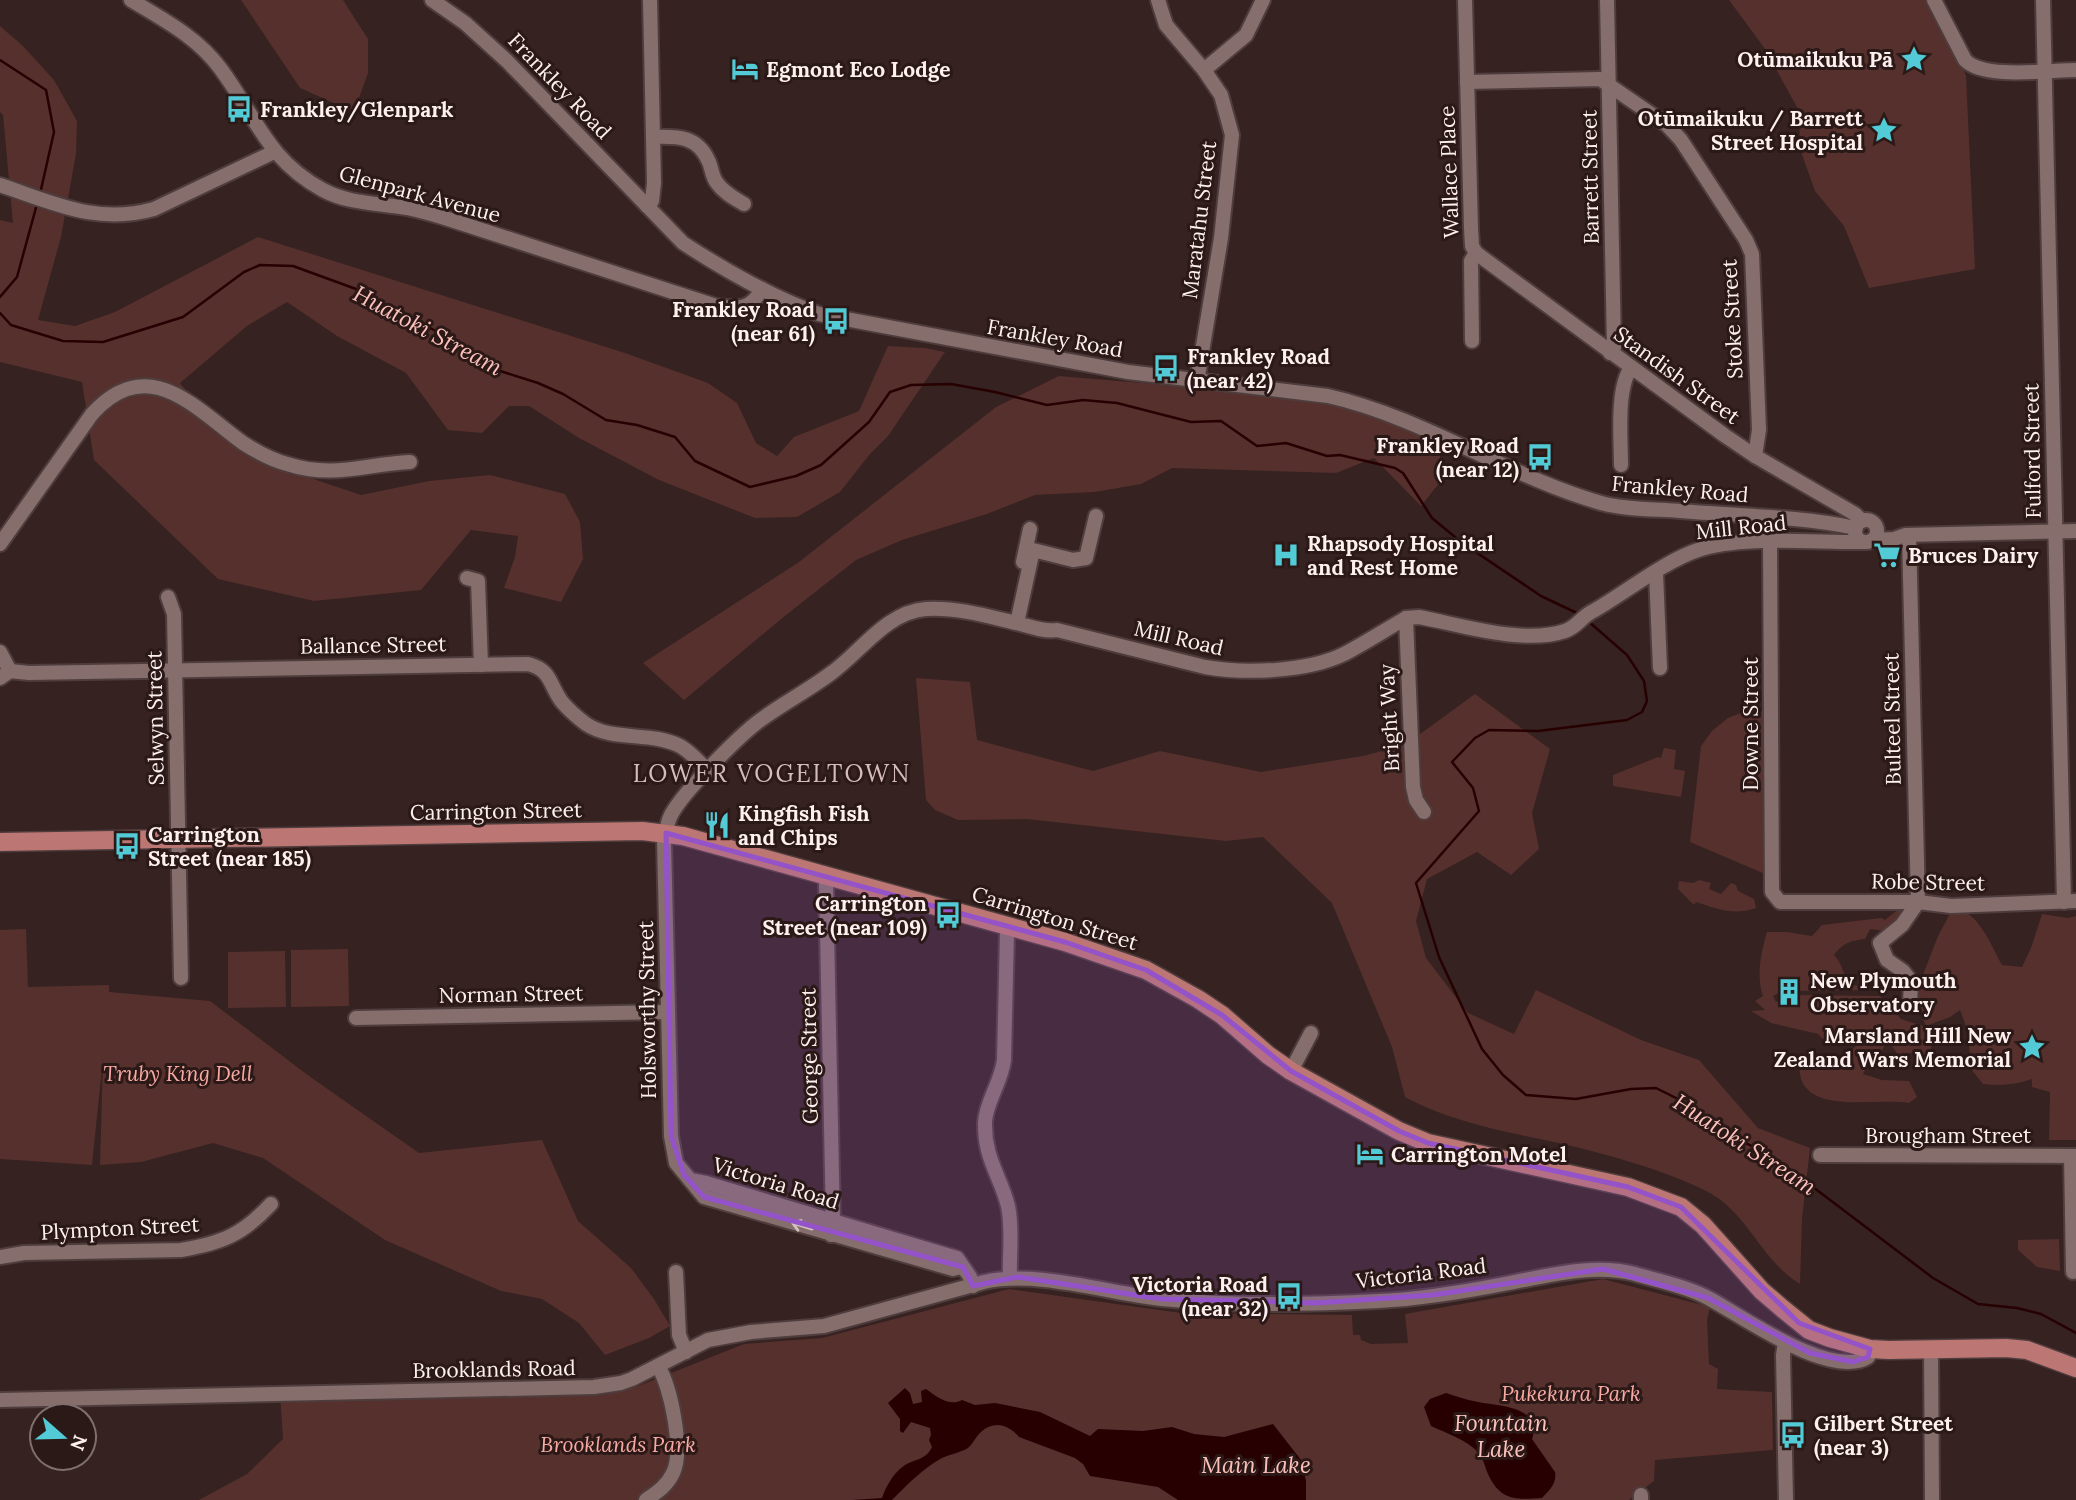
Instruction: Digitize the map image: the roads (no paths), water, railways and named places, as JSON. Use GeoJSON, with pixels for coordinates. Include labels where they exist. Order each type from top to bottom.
{"type":"FeatureCollection","features":[{"type":"Feature","properties":{"kind":"main road","name":"Carrington Street"},"geometry":{"type":"LineString","coordinates":[[0,842],[642,831],[666,833],[1009,926],[1092,950],[1146,970],[1222,1015],[1291,1071],[1399,1131],[1428,1143],[1628,1187],[1681,1208],[1703,1225],[1762,1291],[1799,1323],[1830,1338],[1870,1349],[2027,1350],[2076,1368]]}},
{"type":"Feature","properties":{"kind":"street","name":"Glenpark Avenue"},"geometry":{"type":"LineString","coordinates":[[131,0],[185,32],[203,48],[220,68],[274,152],[325,191],[345,199],[405,208],[448,219],[716,306],[744,307],[753,303],[762,289]]}},
{"type":"Feature","properties":{"kind":"street","name":"Frankley Road"},"geometry":{"type":"LineString","coordinates":[[432,0],[472,29],[507,61],[683,243],[713,263],[788,303],[819,314],[1128,373],[1351,401],[1416,423],[1522,472],[1604,503],[1819,521],[1864,531]]}},
{"type":"Feature","properties":{"kind":"street"},"geometry":{"type":"LineString","coordinates":[[647,206],[652,201],[654,183],[650,0]]}},
{"type":"Feature","properties":{"kind":"street","name":"Maratahu Street"},"geometry":{"type":"LineString","coordinates":[[1158,0],[1167,25],[1221,95],[1232,135],[1221,238],[1197,382]]}},
{"type":"Feature","properties":{"kind":"street"},"geometry":{"type":"LineString","coordinates":[[1204,70],[1246,36],[1263,0]]}},
{"type":"Feature","properties":{"kind":"street","name":"Wallace Place"},"geometry":{"type":"LineString","coordinates":[[1465,0],[1471,238],[1476,253],[1471,261],[1472,341]]}},
{"type":"Feature","properties":{"kind":"street","name":"Barrett Street"},"geometry":{"type":"LineString","coordinates":[[1606,0],[1614,347],[1609,353]]}},
{"type":"Feature","properties":{"kind":"street"},"geometry":{"type":"LineString","coordinates":[[1934,0],[1965,60],[1972,66],[1989,71],[2076,69]]}},
{"type":"Feature","properties":{"kind":"street","name":"Fulford Street"},"geometry":{"type":"LineString","coordinates":[[2043,0],[2055,532],[2070,902]]}},
{"type":"Feature","properties":{"kind":"street","name":"Stoke Street"},"geometry":{"type":"LineString","coordinates":[[1467,82],[1600,79],[1654,114],[1681,140],[1746,240],[1752,254],[1759,430],[1755,456]]}},
{"type":"Feature","properties":{"kind":"street"},"geometry":{"type":"LineString","coordinates":[[653,136],[678,136],[696,143],[709,162],[714,181],[724,192],[744,204]]}},
{"type":"Feature","properties":{"kind":"street"},"geometry":{"type":"LineString","coordinates":[[0,185],[90,215],[134,214],[154,209],[274,152]]}},
{"type":"Feature","properties":{"kind":"street","name":"Standish Street"},"geometry":{"type":"LineString","coordinates":[[1476,253],[1609,353],[1755,456],[1855,514],[1864,531]]}},
{"type":"Feature","properties":{"kind":"street"},"geometry":{"type":"LineString","coordinates":[[1621,465],[1623,392],[1626,374],[1631,368]]}},
{"type":"Feature","properties":{"kind":"street"},"geometry":{"type":"LineString","coordinates":[[0,544],[92,414],[117,392],[130,388],[162,388],[178,393],[244,444],[290,465],[306,469],[349,471],[410,462]]}},
{"type":"Feature","properties":{"kind":"street"},"geometry":{"type":"LineString","coordinates":[[1013,622],[1033,550],[1073,560],[1086,558],[1096,516]]}},
{"type":"Feature","properties":{"kind":"street"},"geometry":{"type":"LineString","coordinates":[[1013,622],[1030,529]]}},
{"type":"Feature","properties":{"kind":"street"},"geometry":{"type":"LineString","coordinates":[[1864,531],[1907,535],[2076,531]]}},
{"type":"Feature","properties":{"kind":"street","name":"Mill Road"},"geometry":{"type":"LineString","coordinates":[[666,833],[672,813],[708,771],[756,723],[831,674],[877,632],[910,612],[951,609],[1044,631],[1057,630],[1205,667],[1263,670],[1331,659],[1406,618],[1419,617],[1532,638],[1563,631],[1575,626],[1583,615],[1689,553],[1702,549],[1770,542],[1824,541],[1864,531]]}},
{"type":"Feature","properties":{"kind":"street","name":"Bulteel Street"},"geometry":{"type":"LineString","coordinates":[[1907,535],[1918,902]]}},
{"type":"Feature","properties":{"kind":"street","name":"Downe Street"},"geometry":{"type":"LineString","coordinates":[[1770,542],[1772,892],[1780,902]]}},
{"type":"Feature","properties":{"kind":"street"},"geometry":{"type":"LineString","coordinates":[[1656,573],[1660,668]]}},
{"type":"Feature","properties":{"kind":"street"},"geometry":{"type":"LineString","coordinates":[[467,578],[478,581],[481,665]]}},
{"type":"Feature","properties":{"kind":"street","name":"Selwyn Street"},"geometry":{"type":"LineString","coordinates":[[168,597],[174,614],[181,978]]}},
{"type":"Feature","properties":{"kind":"street","name":"Bright Way"},"geometry":{"type":"LineString","coordinates":[[1406,618],[1413,787],[1416,800],[1424,812]]}},
{"type":"Feature","properties":{"kind":"street"},"geometry":{"type":"LineString","coordinates":[[0,652],[5,674]]}},
{"type":"Feature","properties":{"kind":"street","name":"Ballance Street"},"geometry":{"type":"LineString","coordinates":[[5,674],[528,664],[538,666],[549,678],[563,704],[585,723],[608,733],[647,737],[679,745],[708,771]]}},
{"type":"Feature","properties":{"kind":"street","name":"Holsworthy Street"},"geometry":{"type":"LineString","coordinates":[[666,833],[664,841],[672,1150],[676,1163],[690,1180]]}},
{"type":"Feature","properties":{"kind":"street","name":"George Street"},"geometry":{"type":"LineString","coordinates":[[828,876],[826,897],[832,1229]]}},
{"type":"Feature","properties":{"kind":"street","name":"Robe Street"},"geometry":{"type":"LineString","coordinates":[[1780,902],[1918,902],[1951,906],[2070,902]]}},
{"type":"Feature","properties":{"kind":"street"},"geometry":{"type":"LineString","coordinates":[[1910,1004],[1911,981],[1903,971],[1887,960],[1880,943],[1902,925],[1918,902]]}},
{"type":"Feature","properties":{"kind":"street"},"geometry":{"type":"LineString","coordinates":[[1009,926],[1004,1060],[1002,1075],[988,1105],[985,1141],[989,1159],[1008,1207],[1010,1277]]}},
{"type":"Feature","properties":{"kind":"street","name":"Norman Street"},"geometry":{"type":"LineString","coordinates":[[356,1018],[668,1012]]}},
{"type":"Feature","properties":{"kind":"street"},"geometry":{"type":"LineString","coordinates":[[1291,1071],[1311,1033]]}},
{"type":"Feature","properties":{"kind":"street","name":"Brougham Street"},"geometry":{"type":"LineString","coordinates":[[1820,1156],[2074,1156]]}},
{"type":"Feature","properties":{"kind":"street"},"geometry":{"type":"LineString","coordinates":[[2073,1272],[2074,1156]]}},
{"type":"Feature","properties":{"kind":"street","name":"Victoria Road"},"geometry":{"type":"LineString","coordinates":[[690,1180],[704,1197],[832,1229],[953,1269],[962,1268],[973,1286],[1010,1277],[1161,1299],[1316,1303],[1433,1296],[1603,1269],[1637,1275],[1708,1298],[1785,1343],[1822,1357],[1853,1362],[1868,1357],[1870,1349]]}},
{"type":"Feature","properties":{"kind":"street","name":"Plympton Street"},"geometry":{"type":"LineString","coordinates":[[0,1257],[181,1250],[220,1242],[240,1233],[271,1204]]}},
{"type":"Feature","properties":{"kind":"street"},"geometry":{"type":"LineString","coordinates":[[676,1272],[679,1335],[685,1352]]}},
{"type":"Feature","properties":{"kind":"street","name":"Brooklands Road"},"geometry":{"type":"LineString","coordinates":[[0,1400],[564,1389],[621,1383],[708,1340],[730,1335],[824,1326],[973,1286]]}},
{"type":"Feature","properties":{"kind":"street"},"geometry":{"type":"LineString","coordinates":[[1785,1343],[1786,1500]]}},
{"type":"Feature","properties":{"kind":"street"},"geometry":{"type":"LineString","coordinates":[[1931,1350],[1932,1500]]}},
{"type":"Feature","properties":{"kind":"street"},"geometry":{"type":"LineString","coordinates":[[646,1500],[668,1482],[675,1471],[677,1458],[672,1402],[658,1366]]}},
{"type":"Feature","properties":{"kind":"water","name":"Main Lake"},"geometry":{"type":"Polygon","coordinates":[[[905,1388],[910,1393],[913,1404],[922,1402],[921,1391],[926,1389],[948,1402],[962,1400],[975,1405],[995,1403],[1040,1412],[1090,1436],[1098,1429],[1143,1431],[1172,1427],[1194,1434],[1224,1437],[1273,1424],[1301,1460],[1306,1481],[1306,1500],[1178,1500],[1158,1487],[1090,1476],[1083,1464],[1075,1458],[1019,1437],[1011,1429],[996,1425],[981,1432],[968,1448],[942,1458],[928,1467],[892,1500],[852,1500],[882,1498],[897,1471],[923,1457],[932,1447],[929,1440],[930,1428],[911,1422],[903,1433],[900,1431],[900,1419],[888,1403],[905,1388]]]}},
{"type":"Feature","properties":{"kind":"water","name":"Fountain Lake"},"geometry":{"type":"Polygon","coordinates":[[[1446,1393],[1517,1410],[1531,1420],[1534,1428],[1532,1439],[1555,1472],[1554,1483],[1542,1498],[1523,1499],[1503,1494],[1493,1483],[1474,1448],[1431,1426],[1424,1407],[1430,1399],[1446,1393]]]}},
{"type":"Feature","properties":{"kind":"waterway","name":"Huatoki Stream"},"geometry":{"type":"LineString","coordinates":[[0,60],[46,90],[54,132],[40,194]]}},
{"type":"Feature","properties":{"kind":"waterway","name":"Huatoki Stream"},"geometry":{"type":"LineString","coordinates":[[0,297],[17,277],[37,204]]}},
{"type":"Feature","properties":{"kind":"waterway","name":"Huatoki Stream"},"geometry":{"type":"LineString","coordinates":[[0,313],[11,325],[63,341],[103,342],[183,317],[244,272],[260,265],[293,266],[356,289],[451,339],[497,370],[563,394],[606,420],[637,425],[675,437],[695,461],[750,487],[796,476],[821,465],[869,422],[890,392],[911,385],[951,384],[1047,405],[1083,400],[1117,403],[1191,422],[1221,421],[1257,446],[1286,443],[1327,456],[1340,455],[1395,468],[1403,473],[1432,518],[1461,542],[1541,596],[1581,615]]}},
{"type":"Feature","properties":{"kind":"waterway","name":"Huatoki Stream"},"geometry":{"type":"LineString","coordinates":[[1588,621],[1627,655],[1644,681],[1647,701],[1642,712],[1627,720],[1538,731],[1489,730],[1475,738],[1452,762],[1473,788],[1479,811],[1416,883],[1439,957],[1482,1049],[1503,1075],[1526,1095],[1576,1099],[1631,1089],[1656,1088],[1684,1102],[1695,1116],[1776,1159],[1933,1278],[1978,1304],[2017,1308],[2041,1314],[2076,1333]]}},
{"type":"Feature","properties":{"kind":"place","name":"Otūmaikuku Pā"},"geometry":{"type":"Point","coordinates":[1914,59]}},
{"type":"Feature","properties":{"kind":"place","name":"Egmont Eco Lodge"},"geometry":{"type":"Point","coordinates":[745,69]}},
{"type":"Feature","properties":{"kind":"place","name":"Frankley/Glenpark"},"geometry":{"type":"Point","coordinates":[239,109]}},
{"type":"Feature","properties":{"kind":"place","name":"Otūmaikuku / Barrett Street Hospital"},"geometry":{"type":"Point","coordinates":[1884,130]}},
{"type":"Feature","properties":{"kind":"place","name":"Frankley Road (near 61)"},"geometry":{"type":"Point","coordinates":[836,321]}},
{"type":"Feature","properties":{"kind":"place","name":"Frankley Road (near 42)"},"geometry":{"type":"Point","coordinates":[1166,368]}},
{"type":"Feature","properties":{"kind":"place","name":"Frankley Road (near 12)"},"geometry":{"type":"Point","coordinates":[1540,457]}},
{"type":"Feature","properties":{"kind":"place","name":"Rhapsody Hospital and Rest Home"},"geometry":{"type":"Point","coordinates":[1286,555]}},
{"type":"Feature","properties":{"kind":"place","name":"Bruces Dairy"},"geometry":{"type":"Point","coordinates":[1887,555]}},
{"type":"Feature","properties":{"kind":"place","name":"Kingfish Fish and Chips"},"geometry":{"type":"Point","coordinates":[717,825]}},
{"type":"Feature","properties":{"kind":"place","name":"Carrington Street (near 185)"},"geometry":{"type":"Point","coordinates":[127,846]}},
{"type":"Feature","properties":{"kind":"place","name":"Carrington Street (near 109)"},"geometry":{"type":"Point","coordinates":[948,915]}},
{"type":"Feature","properties":{"kind":"place","name":"New Plymouth Observatory"},"geometry":{"type":"Point","coordinates":[1789,992]}},
{"type":"Feature","properties":{"kind":"place","name":"Marsland Hill New Zealand Wars Memorial"},"geometry":{"type":"Point","coordinates":[2032,1047]}},
{"type":"Feature","properties":{"kind":"place","name":"Carrington Motel"},"geometry":{"type":"Point","coordinates":[1370,1154]}},
{"type":"Feature","properties":{"kind":"place","name":"Victoria Road (near 32)"},"geometry":{"type":"Point","coordinates":[1289,1296]}},
{"type":"Feature","properties":{"kind":"place","name":"Gilbert Street (near 3)"},"geometry":{"type":"Point","coordinates":[1793,1435]}},
{"type":"Feature","properties":{"kind":"district","name":"LOWER VOGELTOWN"},"geometry":{"type":"Point","coordinates":[772,773]}},
{"type":"Feature","properties":{"kind":"park label","name":"Truby King Dell"},"geometry":{"type":"Point","coordinates":[178,1073]}},
{"type":"Feature","properties":{"kind":"park label","name":"Pukekura Park"},"geometry":{"type":"Point","coordinates":[1571,1393]}},
{"type":"Feature","properties":{"kind":"park label","name":"Brooklands Park"},"geometry":{"type":"Point","coordinates":[618,1444]}}]}
